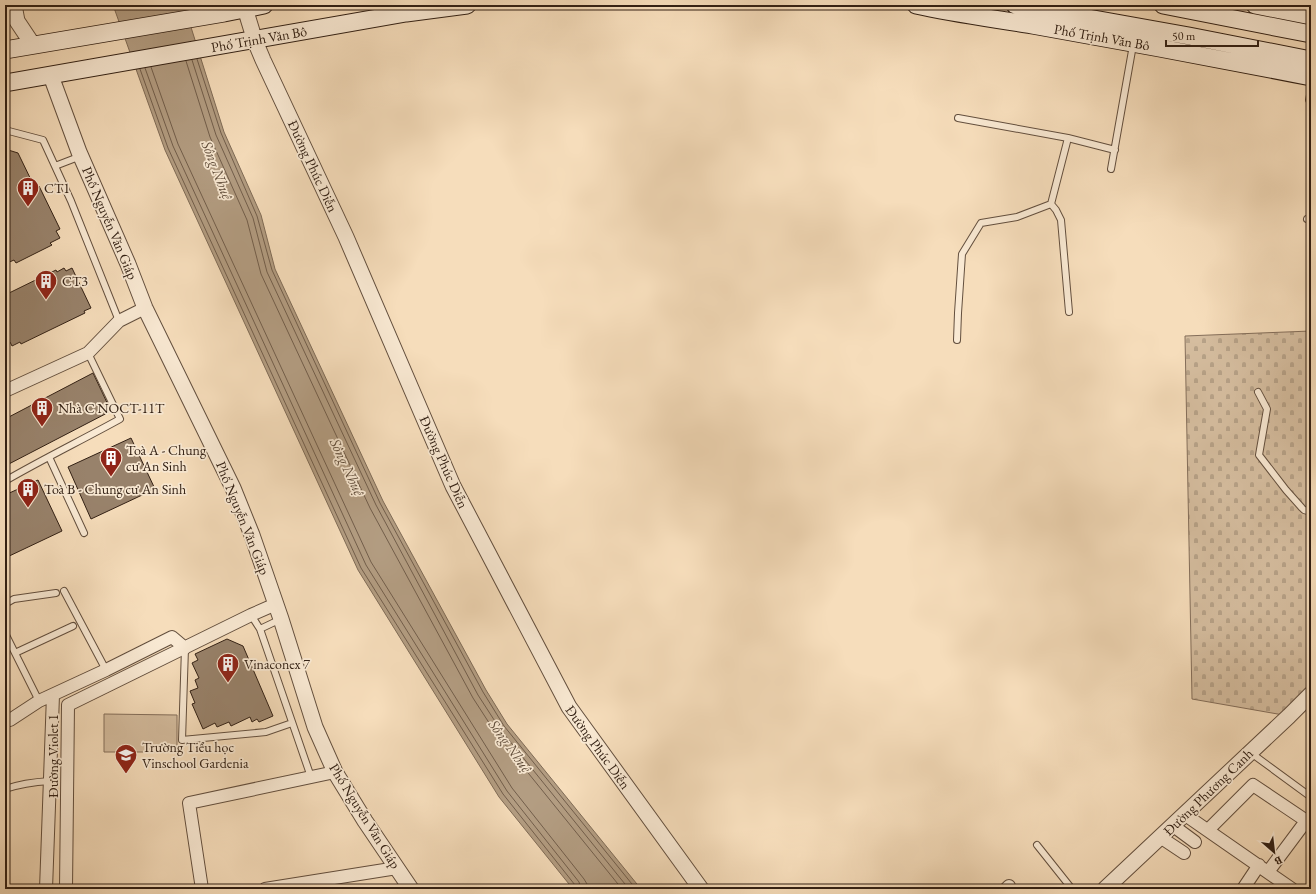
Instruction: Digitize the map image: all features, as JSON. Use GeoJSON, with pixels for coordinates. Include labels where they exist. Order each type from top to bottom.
{"type":"FeatureCollection","features":[{"type":"Feature","properties":{"kind":"main road"},"geometry":{"type":"LineString","coordinates":[[5,50],[224,13],[244,7],[264,5]]}},
{"type":"Feature","properties":{"kind":"main road","name":"Phố Trịnh Văn Bô"},"geometry":{"type":"LineString","coordinates":[[5,83],[255,41],[406,13],[467,5]]}},
{"type":"Feature","properties":{"kind":"main road","name":"Phố Trịnh Văn Bô"},"geometry":{"type":"LineString","coordinates":[[916,5],[945,12],[1034,25],[1134,43],[1311,77]]}},
{"type":"Feature","properties":{"kind":"main road"},"geometry":{"type":"LineString","coordinates":[[1015,5],[1182,34],[1311,60]]}},
{"type":"Feature","properties":{"kind":"main road"},"geometry":{"type":"LineString","coordinates":[[1163,5],[1311,34]]}},
{"type":"Feature","properties":{"kind":"main road"},"geometry":{"type":"LineString","coordinates":[[1255,5],[1311,16]]}},
{"type":"Feature","properties":{"kind":"street"},"geometry":{"type":"LineString","coordinates":[[14,5],[17,21],[33,45]]}},
{"type":"Feature","properties":{"kind":"street","name":"Đường Phúc Diễn"},"geometry":{"type":"LineString","coordinates":[[244,7],[263,60],[346,236],[453,486],[569,707],[701,889]]}},
{"type":"Feature","properties":{"kind":"street","name":"Phố Nguyễn Văn Giáp"},"geometry":{"type":"LineString","coordinates":[[50,76],[81,156],[128,264],[145,308],[233,488],[252,535],[276,604],[315,727],[335,772],[365,821],[411,889]]}},
{"type":"Feature","properties":{"kind":"street"},"geometry":{"type":"LineString","coordinates":[[5,391],[88,353],[119,321],[145,308]]}},
{"type":"Feature","properties":{"kind":"street"},"geometry":{"type":"LineString","coordinates":[[10,720],[39,701],[172,637],[185,648],[276,604]]}},
{"type":"Feature","properties":{"kind":"street","name":"Đường Violet 1"},"geometry":{"type":"LineString","coordinates":[[66,889],[68,705],[185,648]]}},
{"type":"Feature","properties":{"kind":"street"},"geometry":{"type":"LineString","coordinates":[[46,889],[53,695]]}},
{"type":"Feature","properties":{"kind":"street","name":"Đường Phương Canh"},"geometry":{"type":"LineString","coordinates":[[1105,889],[1250,752],[1309,699]]}},
{"type":"Feature","properties":{"kind":"street"},"geometry":{"type":"LineString","coordinates":[[202,889],[189,803],[335,772]]}},
{"type":"Feature","properties":{"kind":"street"},"geometry":{"type":"LineString","coordinates":[[1208,830],[1253,785],[1308,822],[1243,889]]}},
{"type":"Feature","properties":{"kind":"street"},"geometry":{"type":"LineString","coordinates":[[1184,814],[1292,889]]}},
{"type":"Feature","properties":{"kind":"street"},"geometry":{"type":"LineString","coordinates":[[1172,825],[1194,842]]}},
{"type":"Feature","properties":{"kind":"street"},"geometry":{"type":"LineString","coordinates":[[1160,838],[1184,853]]}},
{"type":"Feature","properties":{"kind":"street"},"geometry":{"type":"LineString","coordinates":[[265,889],[397,868]]}},
{"type":"Feature","properties":{"kind":"lane"},"geometry":{"type":"LineString","coordinates":[[1111,169],[1134,43]]}},
{"type":"Feature","properties":{"kind":"lane"},"geometry":{"type":"LineString","coordinates":[[1311,90],[1309,100],[1311,103]]}},
{"type":"Feature","properties":{"kind":"lane"},"geometry":{"type":"LineString","coordinates":[[958,118],[1068,138],[1115,150]]}},
{"type":"Feature","properties":{"kind":"lane"},"geometry":{"type":"LineString","coordinates":[[5,130],[43,140],[84,234],[119,321]]}},
{"type":"Feature","properties":{"kind":"lane"},"geometry":{"type":"LineString","coordinates":[[1051,204],[1068,138]]}},
{"type":"Feature","properties":{"kind":"lane"},"geometry":{"type":"LineString","coordinates":[[55,166],[81,156]]}},
{"type":"Feature","properties":{"kind":"lane"},"geometry":{"type":"LineString","coordinates":[[1051,204],[1061,220],[1069,312]]}},
{"type":"Feature","properties":{"kind":"lane"},"geometry":{"type":"LineString","coordinates":[[957,340],[962,254],[981,223],[1017,217],[1051,204]]}},
{"type":"Feature","properties":{"kind":"lane"},"geometry":{"type":"LineString","coordinates":[[5,481],[34,464],[120,419],[88,353]]}},
{"type":"Feature","properties":{"kind":"lane"},"geometry":{"type":"LineString","coordinates":[[1258,392],[1267,409],[1259,455],[1302,508],[1311,512]]}},
{"type":"Feature","properties":{"kind":"lane"},"geometry":{"type":"LineString","coordinates":[[49,457],[84,533]]}},
{"type":"Feature","properties":{"kind":"lane"},"geometry":{"type":"LineString","coordinates":[[64,591],[106,670]]}},
{"type":"Feature","properties":{"kind":"lane"},"geometry":{"type":"LineString","coordinates":[[5,604],[14,599],[56,593]]}},
{"type":"Feature","properties":{"kind":"lane"},"geometry":{"type":"LineString","coordinates":[[251,615],[260,629],[310,777]]}},
{"type":"Feature","properties":{"kind":"lane"},"geometry":{"type":"LineString","coordinates":[[260,629],[281,619]]}},
{"type":"Feature","properties":{"kind":"lane"},"geometry":{"type":"LineString","coordinates":[[15,653],[73,626]]}},
{"type":"Feature","properties":{"kind":"lane"},"geometry":{"type":"LineString","coordinates":[[5,633],[39,701]]}},
{"type":"Feature","properties":{"kind":"lane"},"geometry":{"type":"LineString","coordinates":[[185,648],[182,740],[266,732],[292,723]]}},
{"type":"Feature","properties":{"kind":"lane"},"geometry":{"type":"LineString","coordinates":[[1250,752],[1311,796]]}},
{"type":"Feature","properties":{"kind":"lane"},"geometry":{"type":"LineString","coordinates":[[5,789],[15,785],[50,781]]}},
{"type":"Feature","properties":{"kind":"lane"},"geometry":{"type":"LineString","coordinates":[[1037,845],[1072,889]]}},
{"type":"Feature","properties":{"kind":"green space"},"geometry":{"type":"Polygon","coordinates":[[[1311,331],[1311,694],[1289,716],[1192,699],[1185,336],[1311,331]]]}},
{"type":"Feature","properties":{"kind":"green space"},"geometry":{"type":"Polygon","coordinates":[[[104,714],[177,715],[177,752],[104,752],[104,714]]]}},
{"type":"Feature","properties":{"kind":"water","name":"Sông Nhuệ"},"geometry":{"type":"Polygon","coordinates":[[[113,5],[184,5],[224,132],[261,215],[275,269],[383,501],[486,690],[507,724],[641,889],[573,889],[499,797],[358,570],[165,150],[113,5]]]}},
{"type":"Feature","properties":{"kind":"building","name":"CT1"},"geometry":{"type":"Polygon","coordinates":[[[5,149],[18,153],[35,188],[39,186],[60,229],[56,231],[60,238],[50,243],[52,245],[16,263],[14,260],[5,264],[5,149]]]}},
{"type":"Feature","properties":{"kind":"building","name":"CT3"},"geometry":{"type":"Polygon","coordinates":[[[64,268],[66,271],[72,268],[91,308],[84,311],[85,313],[21,344],[20,342],[12,346],[10,342],[5,344],[5,295],[56,270],[57,272],[64,268]]]}},
{"type":"Feature","properties":{"kind":"building","name":"Nhà C NOCT-11T"},"geometry":{"type":"Polygon","coordinates":[[[93,373],[111,411],[5,466],[5,419],[93,373]]]}},
{"type":"Feature","properties":{"kind":"building","name":"Toà A - Chung cư An Sinh"},"geometry":{"type":"Polygon","coordinates":[[[131,438],[155,489],[91,519],[68,467],[131,438]]]}},
{"type":"Feature","properties":{"kind":"building","name":"Toà B - Chung cư An Sinh"},"geometry":{"type":"Polygon","coordinates":[[[38,480],[62,531],[5,558],[5,495],[38,480]]]}},
{"type":"Feature","properties":{"kind":"building","name":"Vinaconex 7"},"geometry":{"type":"Polygon","coordinates":[[[227,639],[243,646],[273,716],[259,722],[257,719],[252,722],[250,717],[231,726],[229,722],[217,727],[215,723],[203,729],[192,704],[195,703],[190,691],[198,688],[195,680],[199,678],[192,663],[198,660],[195,654],[227,639]]]}},
{"type":"Feature","properties":{"kind":"place","name":"CT1"},"geometry":{"type":"Point","coordinates":[28,208]}},
{"type":"Feature","properties":{"kind":"place","name":"CT3"},"geometry":{"type":"Point","coordinates":[46,300]}},
{"type":"Feature","properties":{"kind":"place","name":"Nhà C NOCT-11T"},"geometry":{"type":"Point","coordinates":[42,428]}},
{"type":"Feature","properties":{"kind":"place","name":"Toà A - Chung cư An Sinh"},"geometry":{"type":"Point","coordinates":[111,478]}},
{"type":"Feature","properties":{"kind":"place","name":"Toà B - Chung cư An Sinh"},"geometry":{"type":"Point","coordinates":[28,508]}},
{"type":"Feature","properties":{"kind":"place","name":"Vinaconex 7"},"geometry":{"type":"Point","coordinates":[228,684]}},
{"type":"Feature","properties":{"kind":"place","name":"Trường Tiểu học Vinschool Gardenia"},"geometry":{"type":"Point","coordinates":[126,774]}}]}
